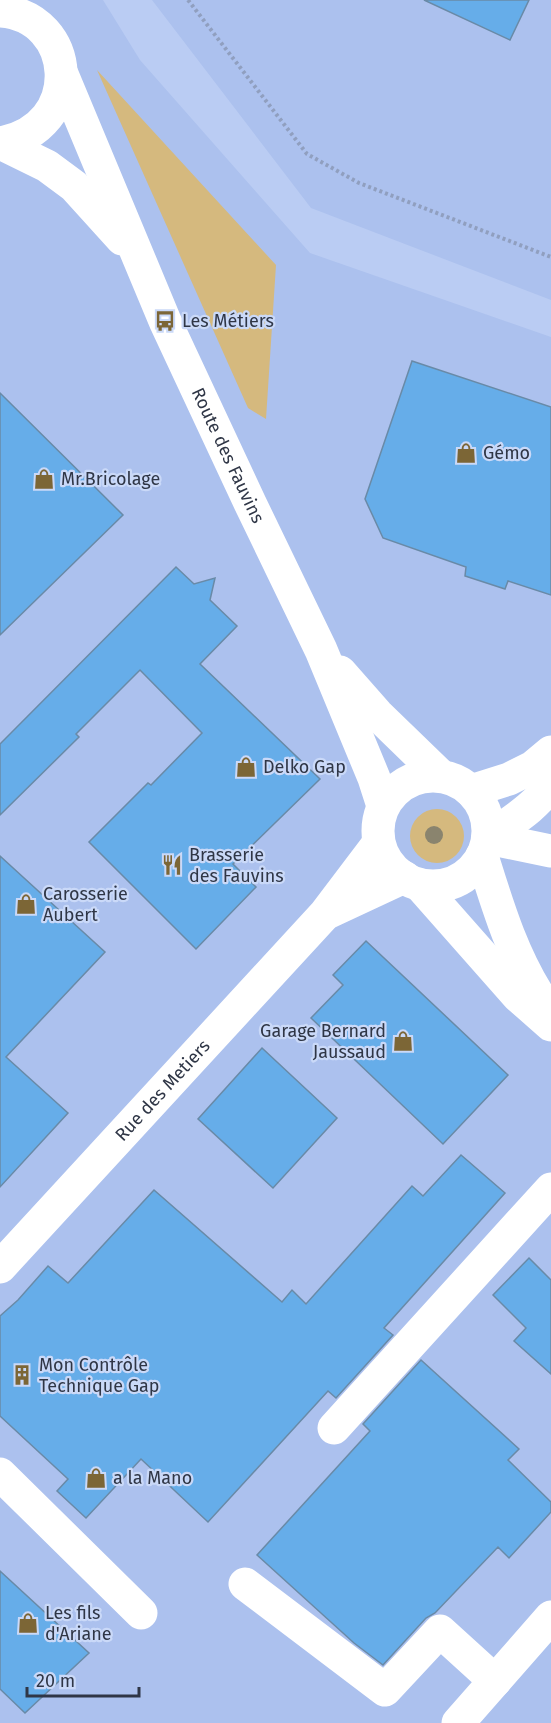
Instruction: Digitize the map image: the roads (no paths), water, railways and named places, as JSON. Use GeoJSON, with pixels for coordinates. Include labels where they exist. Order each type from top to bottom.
{"type":"FeatureCollection","features":[{"type":"Feature","properties":{"kind":"street"},"geometry":{"type":"LineString","coordinates":[[0,11],[18,15],[42,14]]}},
{"type":"Feature","properties":{"kind":"street","name":"Route des Fauvins"},"geometry":{"type":"LineString","coordinates":[[42,14],[49,37],[56,49],[62,74],[138,259],[240,482],[321,651],[374,778],[382,806]]}},
{"type":"Feature","properties":{"kind":"street"},"geometry":{"type":"LineString","coordinates":[[0,143],[24,136],[45,121],[53,111],[58,99],[62,74]]}},
{"type":"Feature","properties":{"kind":"street","name":"Route des Fauvins"},"geometry":{"type":"LineString","coordinates":[[0,143],[47,166],[74,186],[138,259]]}},
{"type":"Feature","properties":{"kind":"street","name":"Route des Fauvins"},"geometry":{"type":"LineString","coordinates":[[321,651],[377,714],[441,776]]}},
{"type":"Feature","properties":{"kind":"street"},"geometry":{"type":"LineString","coordinates":[[471,791],[509,779],[533,767],[551,752]]}},
{"type":"Feature","properties":{"kind":"street"},"geometry":{"type":"LineString","coordinates":[[551,783],[531,806],[485,847],[471,871],[456,881],[438,886],[412,881],[394,871],[384,858],[378,843],[377,831],[382,806],[393,792],[407,782],[424,776],[441,776],[463,784],[471,791],[487,818],[485,847],[505,928],[519,963],[551,1015]]}},
{"type":"Feature","properties":{"kind":"street","name":"Rue des Metiers"},"geometry":{"type":"LineString","coordinates":[[0,1267],[325,914],[378,843]]}},
{"type":"Feature","properties":{"kind":"street"},"geometry":{"type":"LineString","coordinates":[[485,847],[551,851]]}},
{"type":"Feature","properties":{"kind":"street"},"geometry":{"type":"LineString","coordinates":[[412,881],[518,996],[551,1025]]}},
{"type":"Feature","properties":{"kind":"street","name":"Rue des Metiers"},"geometry":{"type":"LineString","coordinates":[[325,914],[412,881]]}},
{"type":"Feature","properties":{"kind":"street"},"geometry":{"type":"LineString","coordinates":[[334,1428],[551,1189]]}},
{"type":"Feature","properties":{"kind":"street"},"geometry":{"type":"LineString","coordinates":[[0,1474],[141,1613]]}},
{"type":"Feature","properties":{"kind":"street"},"geometry":{"type":"LineString","coordinates":[[244,1584],[385,1690],[440,1630],[495,1681]]}},
{"type":"Feature","properties":{"kind":"street"},"geometry":{"type":"LineString","coordinates":[[458,1723],[551,1617]]}},
{"type":"Feature","properties":{"kind":"place","name":"Les Métiers"},"geometry":{"type":"Point","coordinates":[165,321]}},
{"type":"Feature","properties":{"kind":"place","name":"Gémo"},"geometry":{"type":"Point","coordinates":[466,453]}},
{"type":"Feature","properties":{"kind":"place","name":"Mr.Bricolage"},"geometry":{"type":"Point","coordinates":[44,479]}},
{"type":"Feature","properties":{"kind":"place","name":"Delko Gap"},"geometry":{"type":"Point","coordinates":[246,767]}},
{"type":"Feature","properties":{"kind":"place","name":"Brasserie des Fauvins"},"geometry":{"type":"Point","coordinates":[172,865]}},
{"type":"Feature","properties":{"kind":"place","name":"Carosserie Aubert"},"geometry":{"type":"Point","coordinates":[26,904]}},
{"type":"Feature","properties":{"kind":"place","name":"Garage Bernard Jaussaud"},"geometry":{"type":"Point","coordinates":[403,1041]}},
{"type":"Feature","properties":{"kind":"place","name":"Mon Contrôle Technique Gap"},"geometry":{"type":"Point","coordinates":[22,1375]}},
{"type":"Feature","properties":{"kind":"place","name":"a la Mano"},"geometry":{"type":"Point","coordinates":[96,1478]}},
{"type":"Feature","properties":{"kind":"place","name":"Les fils d'Ariane"},"geometry":{"type":"Point","coordinates":[28,1623]}}]}
